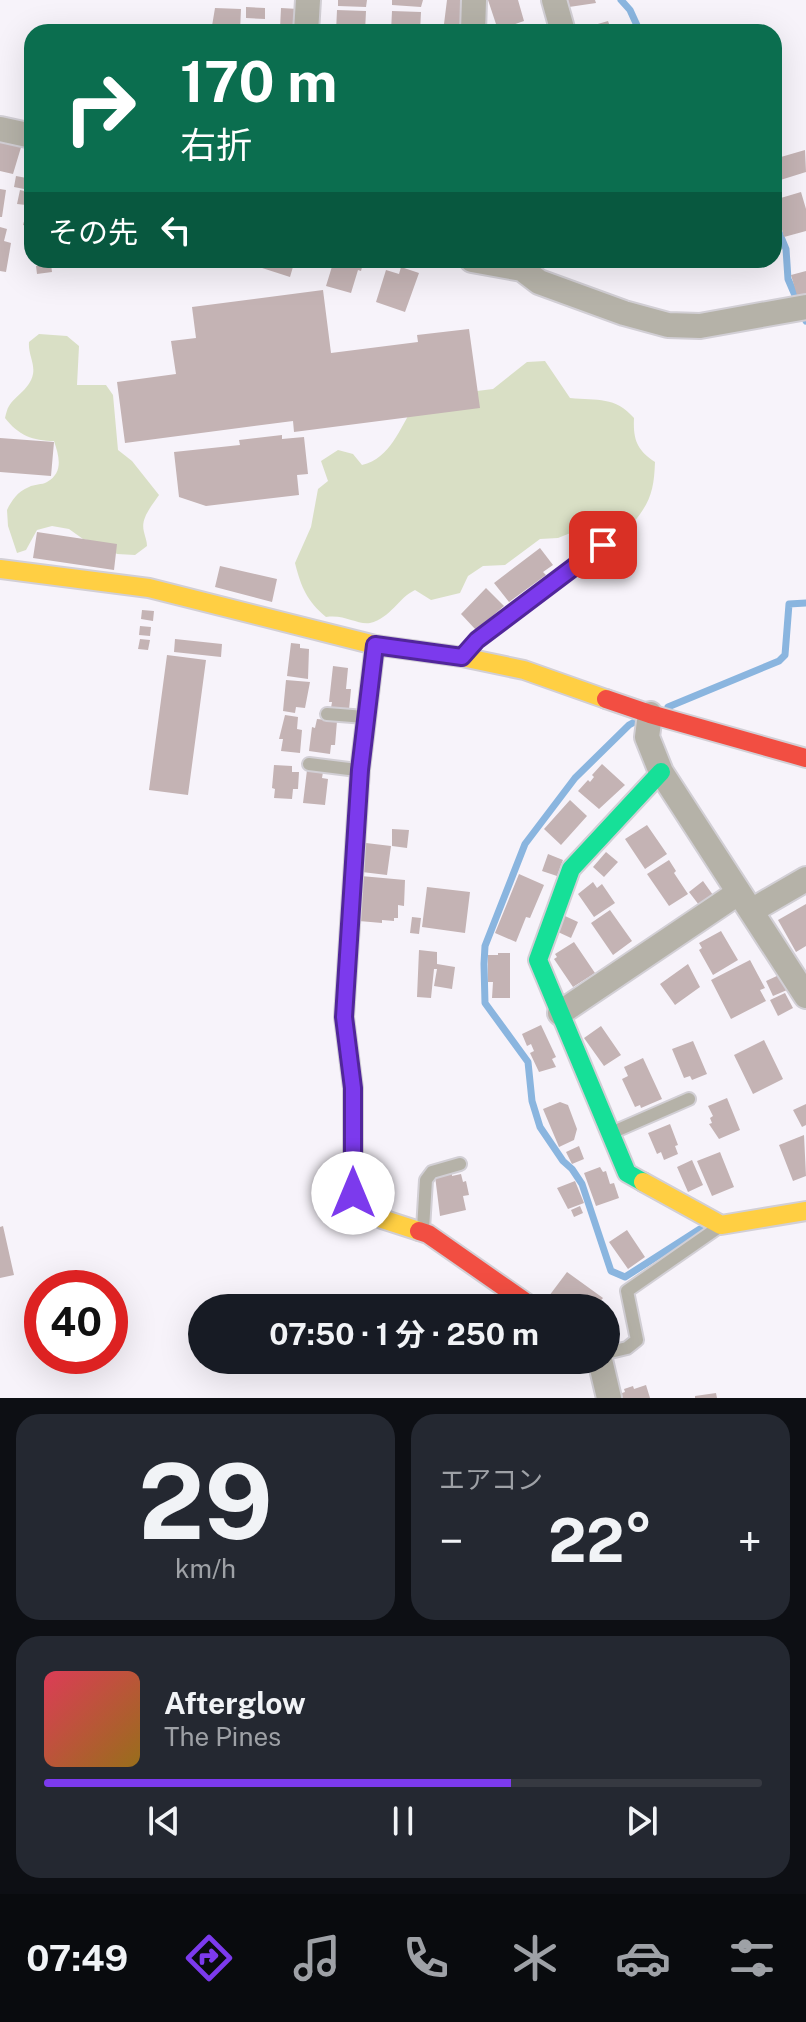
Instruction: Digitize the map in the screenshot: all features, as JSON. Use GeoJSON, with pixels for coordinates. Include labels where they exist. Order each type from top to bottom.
{"type":"FeatureCollection","features":[{"type":"Feature","properties":{"kind":"street"},"geometry":{"type":"LineString","coordinates":[[306,24],[308,0]]}},
{"type":"Feature","properties":{"kind":"street"},"geometry":{"type":"LineString","coordinates":[[473,24],[474,0]]}},
{"type":"Feature","properties":{"kind":"street"},"geometry":{"type":"LineString","coordinates":[[554,0],[561,24]]}},
{"type":"Feature","properties":{"kind":"street"},"geometry":{"type":"LineString","coordinates":[[0,129],[24,134]]}},
{"type":"Feature","properties":{"kind":"street"},"geometry":{"type":"LineString","coordinates":[[516,268],[539,282],[624,313],[668,325],[700,326],[806,307]]}},
{"type":"Feature","properties":{"kind":"street"},"geometry":{"type":"LineString","coordinates":[[0,569],[149,588],[375,645],[462,657],[524,670],[650,714],[806,758]]}},
{"type":"Feature","properties":{"kind":"street"},"geometry":{"type":"LineString","coordinates":[[375,645],[360,770],[344,1017],[353,1088],[353,1193],[382,1219],[423,1232],[514,1294]]}},
{"type":"Feature","properties":{"kind":"street"},"geometry":{"type":"LineString","coordinates":[[650,714],[647,737],[661,772],[806,996]]}},
{"type":"Feature","properties":{"kind":"street"},"geometry":{"type":"LineString","coordinates":[[661,772],[571,869],[538,960],[627,1173],[721,1225],[806,1211]]}},
{"type":"Feature","properties":{"kind":"street"},"geometry":{"type":"LineString","coordinates":[[560,1013],[745,902],[806,879]]}},
{"type":"Feature","properties":{"kind":"street"},"geometry":{"type":"LineString","coordinates":[[603,1374],[609,1398]]}},
{"type":"Feature","properties":{"kind":"lane"},"geometry":{"type":"LineString","coordinates":[[462,657],[477,640],[620,532]]}},
{"type":"Feature","properties":{"kind":"lane"},"geometry":{"type":"LineString","coordinates":[[327,714],[365,717]]}},
{"type":"Feature","properties":{"kind":"lane"},"geometry":{"type":"LineString","coordinates":[[309,764],[360,770]]}},
{"type":"Feature","properties":{"kind":"lane"},"geometry":{"type":"LineString","coordinates":[[610,1133],[689,1099]]}},
{"type":"Feature","properties":{"kind":"lane"},"geometry":{"type":"LineString","coordinates":[[423,1232],[426,1180],[432,1172],[460,1164]]}},
{"type":"Feature","properties":{"kind":"lane"},"geometry":{"type":"LineString","coordinates":[[620,1350],[637,1340],[627,1291],[721,1225]]}},
{"type":"Feature","properties":{"kind":"green space"},"geometry":{"type":"Polygon","coordinates":[[[39,334],[67,336],[79,346],[77,385],[106,385],[113,395],[118,450],[132,461],[159,495],[144,522],[147,546],[135,555],[117,554],[101,543],[83,539],[69,529],[52,526],[37,530],[26,550],[17,553],[8,526],[7,510],[21,491],[52,478],[59,463],[54,441],[26,436],[5,418],[9,406],[31,379],[33,370],[29,342],[39,334]]]}},
{"type":"Feature","properties":{"kind":"green space"},"geometry":{"type":"Polygon","coordinates":[[[545,361],[570,398],[613,403],[634,418],[637,444],[655,462],[650,494],[634,522],[617,522],[604,516],[588,519],[573,532],[558,538],[540,539],[505,565],[483,566],[468,576],[460,593],[431,600],[415,590],[384,617],[370,623],[326,617],[306,593],[295,563],[311,527],[318,489],[328,481],[321,461],[338,450],[353,454],[362,465],[372,461],[393,442],[414,406],[493,389],[527,362],[545,361]]]}},
{"type":"Feature","properties":{"kind":"building"},"geometry":{"type":"Polygon","coordinates":[[[338,0],[367,0],[366,7],[338,6],[338,0]]]}},
{"type":"Feature","properties":{"kind":"building"},"geometry":{"type":"Polygon","coordinates":[[[392,0],[423,0],[421,7],[392,5],[392,0]]]}},
{"type":"Feature","properties":{"kind":"building"},"geometry":{"type":"Polygon","coordinates":[[[447,0],[463,0],[463,24],[444,24],[447,0]]]}},
{"type":"Feature","properties":{"kind":"building"},"geometry":{"type":"Polygon","coordinates":[[[488,0],[518,0],[524,21],[496,24],[488,0]]]}},
{"type":"Feature","properties":{"kind":"building"},"geometry":{"type":"Polygon","coordinates":[[[567,0],[595,0],[596,3],[569,7],[567,0]]]}},
{"type":"Feature","properties":{"kind":"building"},"geometry":{"type":"Polygon","coordinates":[[[246,7],[265,8],[265,19],[246,18],[246,7]]]}},
{"type":"Feature","properties":{"kind":"building"},"geometry":{"type":"Polygon","coordinates":[[[215,8],[241,9],[240,24],[212,24],[215,8]]]}},
{"type":"Feature","properties":{"kind":"building"},"geometry":{"type":"Polygon","coordinates":[[[281,8],[298,9],[298,24],[280,24],[281,8]]]}},
{"type":"Feature","properties":{"kind":"building"},"geometry":{"type":"Polygon","coordinates":[[[337,10],[366,11],[365,24],[336,24],[337,10]]]}},
{"type":"Feature","properties":{"kind":"building"},"geometry":{"type":"Polygon","coordinates":[[[392,11],[421,12],[420,24],[391,24],[392,11]]]}},
{"type":"Feature","properties":{"kind":"building"},"geometry":{"type":"Polygon","coordinates":[[[0,140],[22,144],[13,174],[0,171],[0,140]]]}},
{"type":"Feature","properties":{"kind":"building"},"geometry":{"type":"Polygon","coordinates":[[[805,150],[806,172],[782,180],[782,157],[805,150]]]}},
{"type":"Feature","properties":{"kind":"building"},"geometry":{"type":"Polygon","coordinates":[[[16,176],[24,178],[24,189],[14,187],[16,176]]]}},
{"type":"Feature","properties":{"kind":"building"},"geometry":{"type":"Polygon","coordinates":[[[0,189],[6,190],[2,217],[0,217],[0,189]]]}},
{"type":"Feature","properties":{"kind":"building"},"geometry":{"type":"Polygon","coordinates":[[[20,190],[24,191],[24,205],[17,204],[20,190]]]}},
{"type":"Feature","properties":{"kind":"building"},"geometry":{"type":"Polygon","coordinates":[[[801,192],[806,209],[806,231],[784,237],[782,198],[801,192]]]}},
{"type":"Feature","properties":{"kind":"building"},"geometry":{"type":"Polygon","coordinates":[[[0,227],[7,229],[4,241],[11,243],[6,272],[0,271],[0,227]]]}},
{"type":"Feature","properties":{"kind":"building"},"geometry":{"type":"Polygon","coordinates":[[[36,268],[52,268],[52,272],[37,274],[36,268]]]}},
{"type":"Feature","properties":{"kind":"building"},"geometry":{"type":"Polygon","coordinates":[[[262,268],[293,268],[290,277],[262,268]]]}},
{"type":"Feature","properties":{"kind":"building"},"geometry":{"type":"Polygon","coordinates":[[[332,268],[362,268],[358,270],[351,293],[326,286],[332,268]]]}},
{"type":"Feature","properties":{"kind":"building"},"geometry":{"type":"Polygon","coordinates":[[[401,268],[419,273],[405,312],[376,302],[386,270],[399,274],[401,268]]]}},
{"type":"Feature","properties":{"kind":"building"},"geometry":{"type":"Polygon","coordinates":[[[806,271],[806,300],[799,302],[791,275],[806,271]]]}},
{"type":"Feature","properties":{"kind":"building"},"geometry":{"type":"Polygon","coordinates":[[[323,290],[331,353],[418,342],[417,335],[469,329],[480,408],[294,432],[293,421],[125,443],[117,382],[176,374],[171,341],[196,338],[192,307],[323,290]]]}},
{"type":"Feature","properties":{"kind":"building"},"geometry":{"type":"Polygon","coordinates":[[[282,435],[282,439],[304,437],[308,474],[297,475],[299,495],[206,506],[179,497],[174,452],[240,445],[239,440],[282,435]]]}},
{"type":"Feature","properties":{"kind":"building"},"geometry":{"type":"Polygon","coordinates":[[[0,438],[54,442],[51,476],[0,472],[0,438]]]}},
{"type":"Feature","properties":{"kind":"building"},"geometry":{"type":"Polygon","coordinates":[[[594,521],[605,535],[590,546],[579,532],[594,521]]]}},
{"type":"Feature","properties":{"kind":"building"},"geometry":{"type":"Polygon","coordinates":[[[37,532],[117,544],[114,570],[33,558],[37,532]]]}},
{"type":"Feature","properties":{"kind":"building"},"geometry":{"type":"Polygon","coordinates":[[[540,548],[553,565],[543,572],[546,575],[509,602],[494,583],[540,548]]]}},
{"type":"Feature","properties":{"kind":"building"},"geometry":{"type":"Polygon","coordinates":[[[220,566],[277,579],[272,602],[215,587],[220,566]]]}},
{"type":"Feature","properties":{"kind":"building"},"geometry":{"type":"Polygon","coordinates":[[[486,588],[504,606],[476,630],[461,614],[486,588]]]}},
{"type":"Feature","properties":{"kind":"building"},"geometry":{"type":"Polygon","coordinates":[[[142,610],[154,611],[153,621],[141,619],[142,610]]]}},
{"type":"Feature","properties":{"kind":"building"},"geometry":{"type":"Polygon","coordinates":[[[140,626],[151,627],[150,636],[139,635],[140,626]]]}},
{"type":"Feature","properties":{"kind":"building"},"geometry":{"type":"Polygon","coordinates":[[[140,639],[150,640],[148,650],[138,649],[140,639]]]}},
{"type":"Feature","properties":{"kind":"building"},"geometry":{"type":"Polygon","coordinates":[[[175,639],[222,644],[221,657],[174,652],[175,639]]]}},
{"type":"Feature","properties":{"kind":"building"},"geometry":{"type":"Polygon","coordinates":[[[291,643],[309,649],[308,679],[287,676],[291,643]]]}},
{"type":"Feature","properties":{"kind":"building"},"geometry":{"type":"Polygon","coordinates":[[[167,655],[206,660],[188,795],[149,790],[167,655]]]}},
{"type":"Feature","properties":{"kind":"building"},"geometry":{"type":"Polygon","coordinates":[[[333,666],[348,668],[346,689],[351,689],[349,710],[331,708],[333,666]]]}},
{"type":"Feature","properties":{"kind":"building"},"geometry":{"type":"Polygon","coordinates":[[[286,680],[310,682],[305,708],[296,707],[295,713],[283,711],[286,680]]]}},
{"type":"Feature","properties":{"kind":"building"},"geometry":{"type":"Polygon","coordinates":[[[285,715],[298,717],[297,729],[302,730],[300,753],[281,751],[283,739],[279,739],[285,715]]]}},
{"type":"Feature","properties":{"kind":"building"},"geometry":{"type":"Polygon","coordinates":[[[317,719],[337,721],[335,745],[331,745],[330,754],[309,751],[312,727],[315,728],[317,719]]]}},
{"type":"Feature","properties":{"kind":"building"},"geometry":{"type":"Polygon","coordinates":[[[602,764],[625,785],[599,809],[578,791],[588,780],[590,782],[602,764]]]}},
{"type":"Feature","properties":{"kind":"building"},"geometry":{"type":"Polygon","coordinates":[[[274,765],[292,766],[292,772],[299,772],[298,789],[293,789],[292,799],[274,798],[274,765]]]}},
{"type":"Feature","properties":{"kind":"building"},"geometry":{"type":"Polygon","coordinates":[[[307,770],[323,772],[322,778],[328,779],[325,805],[303,803],[307,770]]]}},
{"type":"Feature","properties":{"kind":"building"},"geometry":{"type":"Polygon","coordinates":[[[570,800],[587,816],[561,845],[544,829],[570,800]]]}},
{"type":"Feature","properties":{"kind":"building"},"geometry":{"type":"Polygon","coordinates":[[[647,825],[667,854],[645,869],[625,839],[647,825]]]}},
{"type":"Feature","properties":{"kind":"building"},"geometry":{"type":"Polygon","coordinates":[[[392,829],[409,830],[407,848],[392,846],[392,829]]]}},
{"type":"Feature","properties":{"kind":"building"},"geometry":{"type":"Polygon","coordinates":[[[366,843],[391,846],[387,875],[362,872],[366,843]]]}},
{"type":"Feature","properties":{"kind":"building"},"geometry":{"type":"Polygon","coordinates":[[[606,852],[618,862],[604,877],[593,867],[606,852]]]}},
{"type":"Feature","properties":{"kind":"building"},"geometry":{"type":"Polygon","coordinates":[[[548,854],[563,860],[557,876],[542,871],[548,854]]]}},
{"type":"Feature","properties":{"kind":"building"},"geometry":{"type":"Polygon","coordinates":[[[669,860],[688,894],[669,906],[647,874],[669,860]]]}},
{"type":"Feature","properties":{"kind":"building"},"geometry":{"type":"Polygon","coordinates":[[[519,874],[544,885],[516,942],[495,933],[519,874]]]}},
{"type":"Feature","properties":{"kind":"building"},"geometry":{"type":"Polygon","coordinates":[[[361,876],[405,880],[404,906],[398,905],[398,918],[394,921],[382,920],[382,923],[359,921],[361,876]]]}},
{"type":"Feature","properties":{"kind":"building"},"geometry":{"type":"Polygon","coordinates":[[[703,881],[713,895],[699,905],[689,892],[703,881]]]}},
{"type":"Feature","properties":{"kind":"building"},"geometry":{"type":"Polygon","coordinates":[[[593,882],[597,888],[602,884],[615,903],[594,917],[578,894],[593,882]]]}},
{"type":"Feature","properties":{"kind":"building"},"geometry":{"type":"Polygon","coordinates":[[[427,887],[470,892],[465,933],[422,927],[427,887]]]}},
{"type":"Feature","properties":{"kind":"building"},"geometry":{"type":"Polygon","coordinates":[[[806,904],[806,946],[796,952],[778,920],[806,904]]]}},
{"type":"Feature","properties":{"kind":"building"},"geometry":{"type":"Polygon","coordinates":[[[610,910],[632,941],[613,955],[591,923],[610,910]]]}},
{"type":"Feature","properties":{"kind":"building"},"geometry":{"type":"Polygon","coordinates":[[[565,916],[578,922],[571,938],[558,932],[565,916]]]}},
{"type":"Feature","properties":{"kind":"building"},"geometry":{"type":"Polygon","coordinates":[[[412,917],[421,918],[419,934],[410,933],[412,917]]]}},
{"type":"Feature","properties":{"kind":"building"},"geometry":{"type":"Polygon","coordinates":[[[721,931],[738,960],[713,975],[699,950],[702,948],[699,943],[721,931]]]}},
{"type":"Feature","properties":{"kind":"building"},"geometry":{"type":"Polygon","coordinates":[[[574,942],[595,973],[573,987],[554,959],[557,957],[555,954],[574,942]]]}},
{"type":"Feature","properties":{"kind":"building"},"geometry":{"type":"Polygon","coordinates":[[[419,950],[437,952],[437,964],[455,967],[452,989],[434,986],[437,969],[434,969],[431,998],[417,997],[419,950]]]}},
{"type":"Feature","properties":{"kind":"building"},"geometry":{"type":"Polygon","coordinates":[[[510,953],[510,998],[492,998],[493,982],[488,982],[488,955],[510,953]]]}},
{"type":"Feature","properties":{"kind":"building"},"geometry":{"type":"Polygon","coordinates":[[[750,960],[765,988],[760,990],[766,1001],[731,1019],[711,980],[750,960]]]}},
{"type":"Feature","properties":{"kind":"building"},"geometry":{"type":"Polygon","coordinates":[[[688,964],[700,987],[675,1005],[660,984],[688,964]]]}},
{"type":"Feature","properties":{"kind":"building"},"geometry":{"type":"Polygon","coordinates":[[[779,975],[787,990],[773,996],[766,981],[779,975]]]}},
{"type":"Feature","properties":{"kind":"building"},"geometry":{"type":"Polygon","coordinates":[[[785,993],[793,1008],[778,1016],[770,1000],[785,993]]]}},
{"type":"Feature","properties":{"kind":"building"},"geometry":{"type":"Polygon","coordinates":[[[541,1025],[556,1057],[552,1059],[556,1067],[539,1072],[530,1053],[534,1051],[531,1044],[527,1046],[522,1034],[541,1025]]]}},
{"type":"Feature","properties":{"kind":"building"},"geometry":{"type":"Polygon","coordinates":[[[601,1026],[621,1055],[604,1066],[584,1038],[601,1026]]]}},
{"type":"Feature","properties":{"kind":"building"},"geometry":{"type":"Polygon","coordinates":[[[764,1040],[783,1079],[753,1094],[734,1055],[764,1040]]]}},
{"type":"Feature","properties":{"kind":"building"},"geometry":{"type":"Polygon","coordinates":[[[693,1041],[707,1074],[692,1080],[690,1076],[684,1078],[672,1049],[693,1041]]]}},
{"type":"Feature","properties":{"kind":"building"},"geometry":{"type":"Polygon","coordinates":[[[643,1058],[662,1099],[641,1108],[640,1105],[635,1107],[622,1079],[628,1076],[624,1067],[643,1058]]]}},
{"type":"Feature","properties":{"kind":"building"},"geometry":{"type":"Polygon","coordinates":[[[727,1098],[740,1130],[719,1139],[709,1124],[713,1116],[708,1106],[727,1098]]]}},
{"type":"Feature","properties":{"kind":"building"},"geometry":{"type":"Polygon","coordinates":[[[560,1102],[568,1105],[577,1129],[574,1140],[559,1147],[543,1109],[560,1102]]]}},
{"type":"Feature","properties":{"kind":"building"},"geometry":{"type":"Polygon","coordinates":[[[806,1104],[806,1125],[802,1127],[793,1110],[806,1104]]]}},
{"type":"Feature","properties":{"kind":"building"},"geometry":{"type":"Polygon","coordinates":[[[670,1124],[678,1154],[664,1160],[661,1152],[657,1154],[648,1133],[670,1124]]]}},
{"type":"Feature","properties":{"kind":"building"},"geometry":{"type":"Polygon","coordinates":[[[804,1135],[806,1176],[793,1181],[779,1145],[804,1135]]]}},
{"type":"Feature","properties":{"kind":"building"},"geometry":{"type":"Polygon","coordinates":[[[579,1146],[584,1159],[572,1164],[566,1152],[579,1146]]]}},
{"type":"Feature","properties":{"kind":"building"},"geometry":{"type":"Polygon","coordinates":[[[720,1152],[734,1187],[712,1196],[697,1161],[720,1152]]]}},
{"type":"Feature","properties":{"kind":"building"},"geometry":{"type":"Polygon","coordinates":[[[692,1160],[703,1185],[688,1192],[677,1167],[692,1160]]]}},
{"type":"Feature","properties":{"kind":"building"},"geometry":{"type":"Polygon","coordinates":[[[600,1167],[603,1172],[606,1171],[610,1184],[614,1183],[619,1198],[596,1206],[584,1173],[600,1167]]]}},
{"type":"Feature","properties":{"kind":"building"},"geometry":{"type":"Polygon","coordinates":[[[452,1173],[452,1176],[461,1174],[463,1182],[466,1181],[469,1195],[463,1196],[466,1210],[440,1216],[435,1176],[452,1173]]]}},
{"type":"Feature","properties":{"kind":"building"},"geometry":{"type":"Polygon","coordinates":[[[575,1181],[584,1203],[568,1209],[557,1188],[575,1181]]]}},
{"type":"Feature","properties":{"kind":"building"},"geometry":{"type":"Polygon","coordinates":[[[580,1206],[583,1213],[574,1217],[571,1210],[580,1206]]]}},
{"type":"Feature","properties":{"kind":"building"},"geometry":{"type":"Polygon","coordinates":[[[3,1226],[14,1275],[0,1278],[0,1227],[3,1226]]]}},
{"type":"Feature","properties":{"kind":"building"},"geometry":{"type":"Polygon","coordinates":[[[627,1230],[645,1257],[628,1269],[609,1242],[627,1230]]]}},
{"type":"Feature","properties":{"kind":"building"},"geometry":{"type":"Polygon","coordinates":[[[567,1272],[597,1294],[550,1294],[567,1272]]]}},
{"type":"Feature","properties":{"kind":"building"},"geometry":{"type":"Polygon","coordinates":[[[646,1385],[650,1398],[620,1398],[619,1394],[625,1392],[624,1389],[646,1385]]]}},
{"type":"Feature","properties":{"kind":"building"},"geometry":{"type":"Polygon","coordinates":[[[716,1393],[717,1398],[695,1398],[695,1396],[716,1393]]]}},
{"type":"Feature","properties":{"kind":"waterway"},"geometry":{"type":"LineString","coordinates":[[621,0],[636,24]]}},
{"type":"Feature","properties":{"kind":"waterway"},"geometry":{"type":"LineString","coordinates":[[782,239],[786,249],[788,279],[806,321]]}},
{"type":"Feature","properties":{"kind":"waterway"},"geometry":{"type":"LineString","coordinates":[[668,707],[779,661],[785,655],[789,604],[806,603]]}},
{"type":"Feature","properties":{"kind":"waterway"},"geometry":{"type":"LineString","coordinates":[[638,720],[629,725],[575,778],[525,844],[485,946],[485,1003],[528,1062],[532,1101],[540,1127],[582,1184],[611,1271],[625,1277],[700,1229],[703,1232]]}},
{"type":"Feature","properties":{"kind":"traffic: fast"},"geometry":{"type":"LineString","coordinates":[[643,1182],[627,1173],[538,960],[571,869],[661,772]]}},
{"type":"Feature","properties":{"kind":"traffic: slow"},"geometry":{"type":"LineString","coordinates":[[0,569],[149,588],[375,645],[462,657],[524,670],[606,699]]}},
{"type":"Feature","properties":{"kind":"traffic: slow"},"geometry":{"type":"LineString","coordinates":[[375,645],[360,770],[344,1017],[353,1088],[353,1193],[382,1219],[419,1231]]}},
{"type":"Feature","properties":{"kind":"traffic: slow"},"geometry":{"type":"LineString","coordinates":[[643,1182],[721,1225],[806,1211]]}},
{"type":"Feature","properties":{"kind":"traffic: jam"},"geometry":{"type":"LineString","coordinates":[[606,699],[806,758]]}},
{"type":"Feature","properties":{"kind":"traffic: jam"},"geometry":{"type":"LineString","coordinates":[[419,1231],[428,1234],[514,1294]]}},
{"type":"Feature","properties":{"kind":"route"},"geometry":{"type":"LineString","coordinates":[[353,1193],[353,1088],[344,1017],[360,770],[375,645],[462,657],[477,640],[603,545]]}}]}
